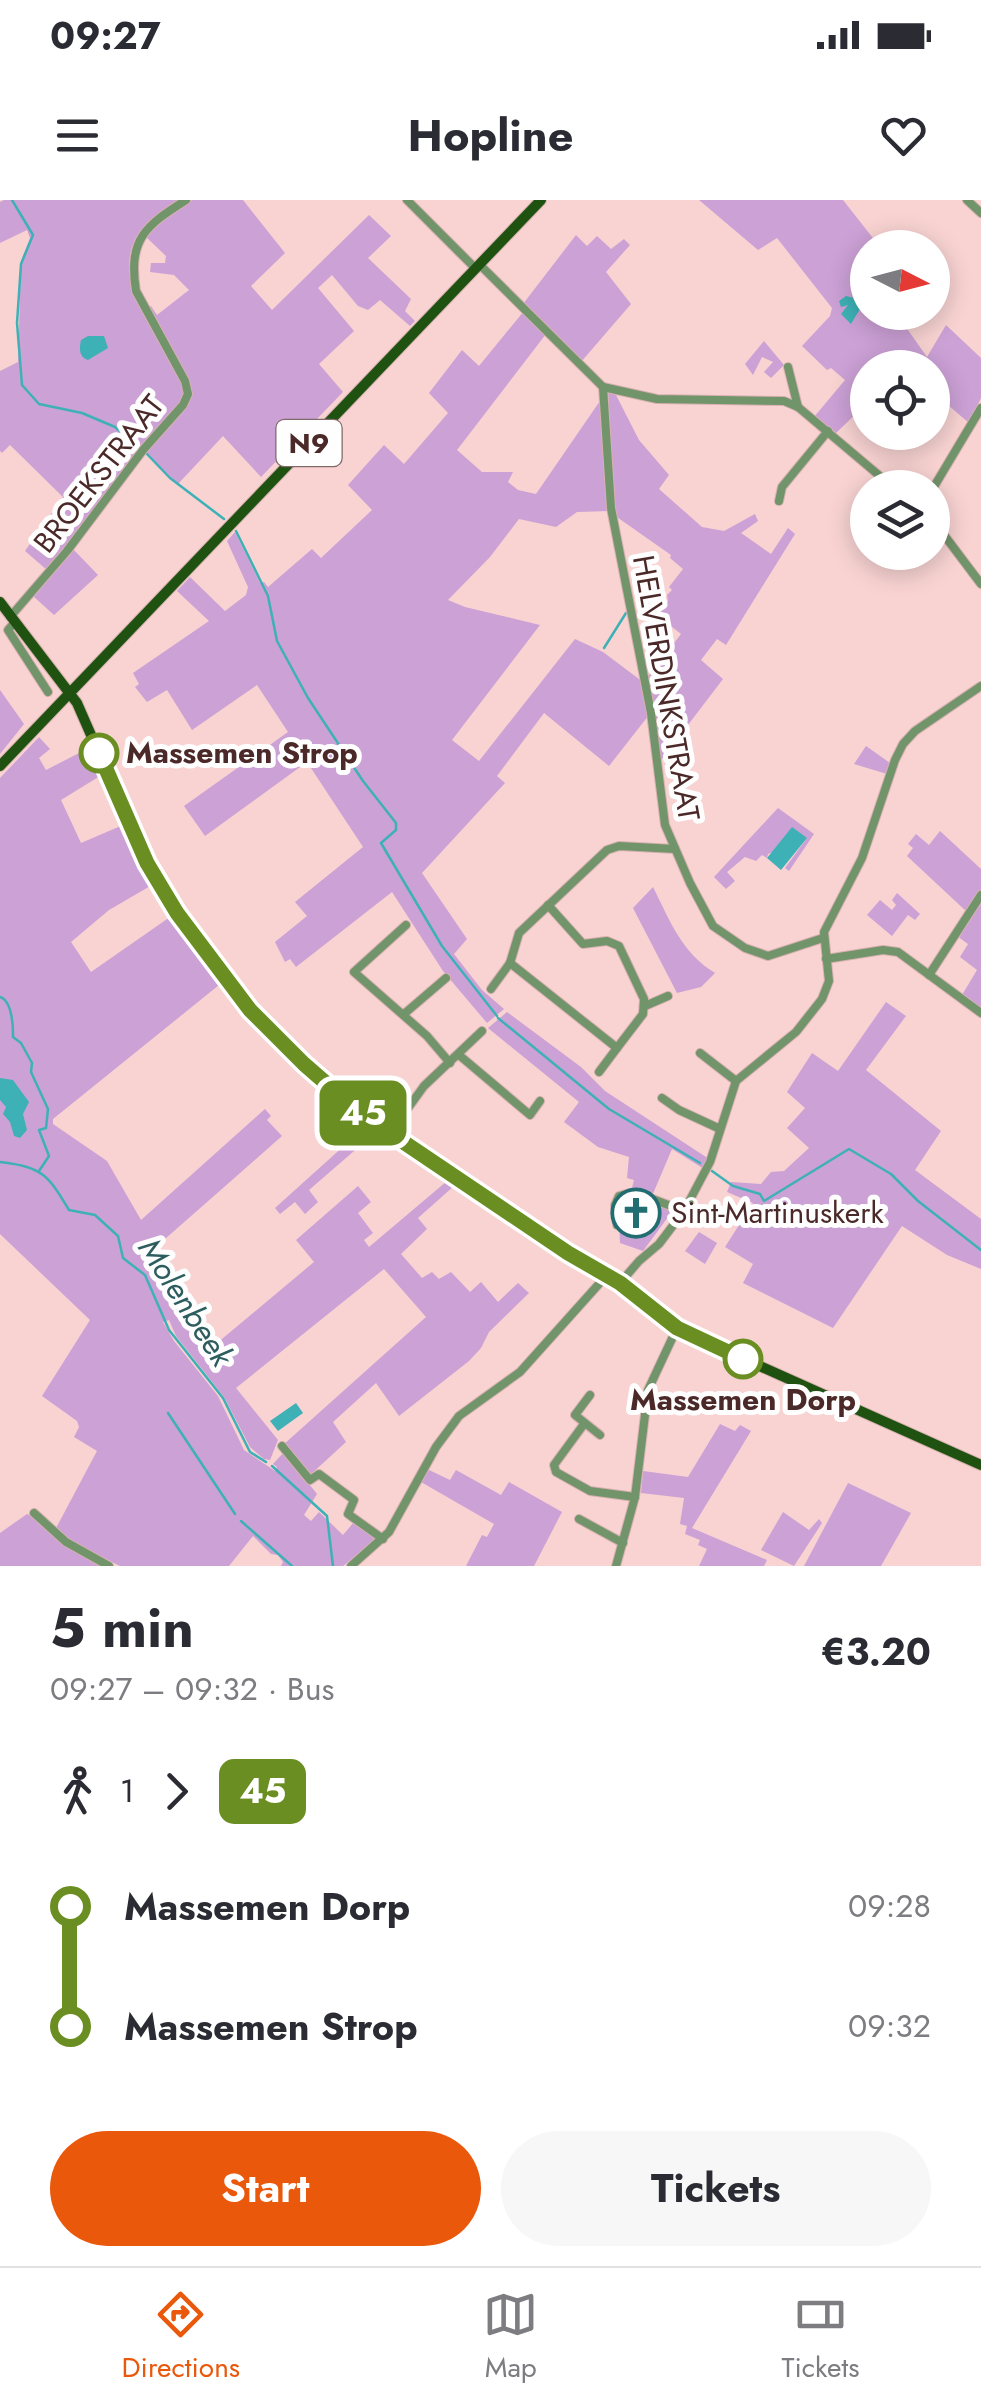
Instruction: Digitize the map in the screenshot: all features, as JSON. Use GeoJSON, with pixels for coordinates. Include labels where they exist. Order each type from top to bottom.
{"type":"FeatureCollection","features":[{"type":"Feature","properties":{"kind":"main road","name":"N9"},"geometry":{"type":"LineString","coordinates":[[0,766],[541,200]]}},
{"type":"Feature","properties":{"kind":"main road"},"geometry":{"type":"LineString","coordinates":[[0,602],[70,692],[147,863],[199,945],[250,1010],[343,1098],[568,1253],[620,1283],[696,1339],[981,1465]]}},
{"type":"Feature","properties":{"kind":"street","name":"BROEKSTRAAT"},"geometry":{"type":"LineString","coordinates":[[12,620],[188,394],[186,381],[136,291],[134,277],[137,245],[143,232],[186,200]]}},
{"type":"Feature","properties":{"kind":"street"},"geometry":{"type":"LineString","coordinates":[[407,200],[603,387],[657,399],[768,399],[798,407],[873,470]]}},
{"type":"Feature","properties":{"kind":"street"},"geometry":{"type":"LineString","coordinates":[[967,200],[981,213]]}},
{"type":"Feature","properties":{"kind":"street"},"geometry":{"type":"LineString","coordinates":[[788,367],[798,407]]}},
{"type":"Feature","properties":{"kind":"street","name":"HELVERDINKSTRAAT"},"geometry":{"type":"LineString","coordinates":[[603,387],[611,508],[651,713],[665,825],[708,917],[721,934],[768,956],[823,938]]}},
{"type":"Feature","properties":{"kind":"street"},"geometry":{"type":"LineString","coordinates":[[944,470],[981,408]]}},
{"type":"Feature","properties":{"kind":"street"},"geometry":{"type":"LineString","coordinates":[[779,502],[782,487],[828,431]]}},
{"type":"Feature","properties":{"kind":"street"},"geometry":{"type":"LineString","coordinates":[[950,543],[981,584]]}},
{"type":"Feature","properties":{"kind":"street"},"geometry":{"type":"LineString","coordinates":[[12,620],[8,630],[48,692]]}},
{"type":"Feature","properties":{"kind":"street"},"geometry":{"type":"LineString","coordinates":[[620,1283],[660,1244],[684,1211],[710,1162],[736,1081],[796,1032],[827,990],[823,938],[862,858],[903,745],[915,731],[981,686]]}},
{"type":"Feature","properties":{"kind":"street"},"geometry":{"type":"LineString","coordinates":[[491,989],[510,963],[515,940],[607,850],[619,846],[675,849]]}},
{"type":"Feature","properties":{"kind":"street"},"geometry":{"type":"LineString","coordinates":[[929,975],[981,896]]}},
{"type":"Feature","properties":{"kind":"street"},"geometry":{"type":"LineString","coordinates":[[548,906],[584,944],[606,941],[619,946],[646,1006],[599,1072]]}},
{"type":"Feature","properties":{"kind":"street"},"geometry":{"type":"LineString","coordinates":[[406,924],[354,972],[404,1014],[450,1062]]}},
{"type":"Feature","properties":{"kind":"street"},"geometry":{"type":"LineString","coordinates":[[826,959],[883,950],[898,952],[981,1012]]}},
{"type":"Feature","properties":{"kind":"street"},"geometry":{"type":"LineString","coordinates":[[510,963],[617,1048]]}},
{"type":"Feature","properties":{"kind":"street"},"geometry":{"type":"LineString","coordinates":[[404,1014],[446,978]]}},
{"type":"Feature","properties":{"kind":"street"},"geometry":{"type":"LineString","coordinates":[[646,1006],[668,996]]}},
{"type":"Feature","properties":{"kind":"street"},"geometry":{"type":"LineString","coordinates":[[390,1133],[424,1086],[482,1031]]}},
{"type":"Feature","properties":{"kind":"street"},"geometry":{"type":"LineString","coordinates":[[700,1053],[736,1081]]}},
{"type":"Feature","properties":{"kind":"street"},"geometry":{"type":"LineString","coordinates":[[458,1055],[530,1114],[540,1101]]}},
{"type":"Feature","properties":{"kind":"street"},"geometry":{"type":"LineString","coordinates":[[662,1098],[718,1128]]}},
{"type":"Feature","properties":{"kind":"street"},"geometry":{"type":"LineString","coordinates":[[617,1224],[615,1205],[619,1196],[630,1193],[684,1211]]}},
{"type":"Feature","properties":{"kind":"street"},"geometry":{"type":"LineString","coordinates":[[351,1566],[382,1540],[406,1507],[436,1448],[459,1416],[520,1372],[607,1275]]}},
{"type":"Feature","properties":{"kind":"street"},"geometry":{"type":"LineString","coordinates":[[616,1566],[635,1497],[648,1390],[677,1328]]}},
{"type":"Feature","properties":{"kind":"street"},"geometry":{"type":"LineString","coordinates":[[590,1395],[575,1415],[600,1435]]}},
{"type":"Feature","properties":{"kind":"street"},"geometry":{"type":"LineString","coordinates":[[584,1424],[554,1465],[556,1472],[590,1491],[635,1497]]}},
{"type":"Feature","properties":{"kind":"street"},"geometry":{"type":"LineString","coordinates":[[282,1446],[310,1480],[319,1474],[354,1500],[348,1514],[382,1540]]}},
{"type":"Feature","properties":{"kind":"street"},"geometry":{"type":"LineString","coordinates":[[34,1514],[66,1542],[109,1566]]}},
{"type":"Feature","properties":{"kind":"street"},"geometry":{"type":"LineString","coordinates":[[580,1519],[623,1542]]}},
{"type":"Feature","properties":{"kind":"shaded area"},"geometry":{"type":"Polygon","coordinates":[[[180,200],[141,230],[129,266],[136,297],[178,374],[184,396],[47,570],[25,551],[63,497],[10,445],[0,451],[0,371],[18,362],[21,261],[30,238],[27,230],[0,243],[0,202],[180,200]]]}},
{"type":"Feature","properties":{"kind":"shaded area"},"geometry":{"type":"Polygon","coordinates":[[[192,200],[243,200],[285,253],[251,286],[272,310],[369,215],[391,236],[368,258],[411,299],[405,311],[415,321],[410,326],[380,300],[368,310],[358,306],[332,275],[318,288],[354,331],[319,364],[343,392],[261,477],[223,436],[178,484],[145,453],[191,393],[191,385],[148,308],[151,306],[157,315],[189,290],[174,275],[150,272],[151,263],[165,263],[166,256],[145,236],[153,226],[192,200]]]}},
{"type":"Feature","properties":{"kind":"shaded area"},"geometry":{"type":"Polygon","coordinates":[[[699,200],[843,200],[867,230],[850,230],[850,330],[908,330],[922,350],[850,350],[850,419],[835,434],[814,417],[845,380],[831,368],[827,370],[802,346],[830,316],[832,308],[777,238],[758,250],[699,200]]]}},
{"type":"Feature","properties":{"kind":"shaded area"},"geometry":{"type":"Polygon","coordinates":[[[576,235],[587,246],[597,236],[611,249],[624,239],[630,245],[606,272],[631,304],[581,362],[523,304],[576,235]]]}},
{"type":"Feature","properties":{"kind":"shaded area"},"geometry":{"type":"Polygon","coordinates":[[[524,311],[546,334],[457,450],[482,472],[513,472],[508,482],[518,490],[536,494],[602,398],[610,511],[577,512],[556,527],[519,519],[490,557],[448,600],[540,625],[452,740],[479,761],[575,639],[603,652],[643,682],[649,715],[609,766],[544,713],[497,776],[505,783],[422,873],[467,939],[454,954],[482,990],[504,1009],[487,1023],[443,971],[392,892],[296,967],[290,959],[285,962],[275,942],[307,916],[295,902],[363,847],[307,762],[205,836],[184,806],[288,732],[257,685],[192,730],[167,690],[147,702],[135,687],[139,684],[133,673],[209,621],[177,591],[190,577],[225,611],[246,595],[248,587],[227,541],[235,532],[260,583],[268,587],[312,549],[321,558],[372,510],[348,485],[384,445],[404,464],[448,413],[429,393],[462,350],[479,366],[524,311]]]}},
{"type":"Feature","properties":{"kind":"shaded area"},"geometry":{"type":"Polygon","coordinates":[[[950,329],[981,358],[981,398],[969,423],[950,407],[950,350],[931,350],[943,330],[950,329]]]}},
{"type":"Feature","properties":{"kind":"shaded area"},"geometry":{"type":"Polygon","coordinates":[[[764,341],[784,365],[771,378],[764,372],[773,362],[762,357],[753,375],[745,364],[764,341]]]}},
{"type":"Feature","properties":{"kind":"shaded area"},"geometry":{"type":"Polygon","coordinates":[[[608,392],[616,395],[639,440],[669,475],[659,489],[702,527],[724,531],[755,514],[758,521],[741,533],[771,554],[788,528],[795,534],[726,645],[717,639],[701,660],[723,679],[659,763],[646,679],[681,634],[657,615],[658,604],[668,602],[667,595],[672,590],[669,587],[683,569],[671,555],[614,515],[608,392]]]}},
{"type":"Feature","properties":{"kind":"shaded area"},"geometry":{"type":"Polygon","coordinates":[[[73,549],[98,575],[54,615],[33,596],[73,549]]]}},
{"type":"Feature","properties":{"kind":"shaded area"},"geometry":{"type":"Polygon","coordinates":[[[0,690],[24,724],[0,754],[0,690]]]}},
{"type":"Feature","properties":{"kind":"shaded area"},"geometry":{"type":"Polygon","coordinates":[[[39,737],[50,749],[39,758],[46,770],[87,749],[100,776],[61,800],[81,843],[123,825],[152,885],[109,910],[71,942],[91,972],[170,917],[219,985],[53,1119],[53,1124],[107,1161],[141,1220],[265,1109],[271,1116],[267,1120],[282,1136],[157,1246],[210,1349],[314,1262],[296,1240],[358,1186],[371,1202],[358,1213],[373,1233],[364,1240],[369,1247],[447,1181],[454,1186],[418,1218],[427,1229],[401,1254],[422,1278],[432,1272],[439,1279],[451,1272],[470,1292],[481,1282],[498,1302],[518,1283],[529,1293],[489,1332],[469,1361],[399,1416],[376,1383],[333,1422],[346,1442],[309,1476],[283,1445],[426,1317],[384,1269],[236,1388],[278,1440],[270,1460],[250,1447],[224,1397],[176,1336],[169,1320],[163,1322],[218,1396],[244,1450],[275,1471],[277,1467],[273,1464],[284,1452],[317,1494],[304,1515],[311,1521],[319,1512],[343,1535],[354,1522],[377,1539],[343,1566],[281,1566],[278,1555],[271,1554],[253,1536],[229,1566],[120,1566],[55,1530],[97,1451],[74,1437],[79,1427],[77,1421],[42,1396],[90,1320],[0,1234],[0,778],[39,737]]]}},
{"type":"Feature","properties":{"kind":"shaded area"},"geometry":{"type":"Polygon","coordinates":[[[866,746],[890,763],[887,774],[854,764],[866,746]]]}},
{"type":"Feature","properties":{"kind":"shaded area"},"geometry":{"type":"Polygon","coordinates":[[[778,808],[814,834],[789,871],[785,868],[807,838],[768,854],[767,858],[762,855],[756,861],[745,857],[727,872],[735,881],[726,889],[714,877],[778,808]]]}},
{"type":"Feature","properties":{"kind":"shaded area"},"geometry":{"type":"Polygon","coordinates":[[[940,831],[981,869],[981,891],[967,912],[907,856],[913,848],[908,844],[916,834],[929,845],[940,831]]]}},
{"type":"Feature","properties":{"kind":"shaded area"},"geometry":{"type":"Polygon","coordinates":[[[653,887],[685,946],[715,973],[701,987],[677,993],[633,908],[653,887]]]}},
{"type":"Feature","properties":{"kind":"shaded area"},"geometry":{"type":"Polygon","coordinates":[[[897,893],[920,914],[915,920],[908,915],[892,936],[867,915],[880,900],[892,910],[897,893]]]}},
{"type":"Feature","properties":{"kind":"shaded area"},"geometry":{"type":"Polygon","coordinates":[[[981,900],[981,1008],[962,995],[977,970],[960,957],[968,944],[957,936],[981,900]]]}},
{"type":"Feature","properties":{"kind":"shaded area"},"geometry":{"type":"Polygon","coordinates":[[[886,1002],[906,1016],[866,1070],[941,1131],[915,1170],[981,1219],[981,1269],[947,1255],[902,1226],[833,1328],[743,1283],[753,1264],[725,1247],[753,1203],[727,1192],[731,1182],[761,1184],[771,1172],[784,1171],[809,1148],[787,1128],[805,1108],[787,1092],[812,1053],[838,1071],[886,1002]]]}},
{"type":"Feature","properties":{"kind":"shaded area"},"geometry":{"type":"Polygon","coordinates":[[[507,1012],[581,1067],[605,1091],[709,1159],[704,1169],[672,1149],[652,1196],[632,1188],[634,1180],[627,1178],[629,1157],[598,1147],[564,1122],[579,1102],[488,1028],[507,1012]]]}},
{"type":"Feature","properties":{"kind":"shaded area"},"geometry":{"type":"Polygon","coordinates":[[[397,1087],[413,1097],[395,1121],[387,1125],[376,1117],[397,1087]]]}},
{"type":"Feature","properties":{"kind":"shaded area"},"geometry":{"type":"Polygon","coordinates":[[[366,1126],[376,1132],[309,1190],[318,1202],[305,1214],[295,1202],[280,1214],[275,1208],[366,1126]]]}},
{"type":"Feature","properties":{"kind":"shaded area"},"geometry":{"type":"Polygon","coordinates":[[[625,1199],[626,1219],[632,1224],[646,1218],[639,1199],[674,1209],[643,1251],[620,1243],[618,1200],[625,1199]]]}},
{"type":"Feature","properties":{"kind":"shaded area"},"geometry":{"type":"Polygon","coordinates":[[[699,1232],[717,1243],[705,1264],[685,1251],[699,1232]]]}},
{"type":"Feature","properties":{"kind":"shaded area"},"geometry":{"type":"Polygon","coordinates":[[[720,1424],[735,1431],[740,1425],[751,1431],[692,1528],[767,1560],[764,1566],[699,1566],[707,1549],[698,1545],[700,1540],[685,1534],[687,1526],[680,1524],[684,1498],[641,1493],[643,1471],[688,1477],[720,1424]]]}},
{"type":"Feature","properties":{"kind":"shaded area"},"geometry":{"type":"Polygon","coordinates":[[[427,1469],[450,1480],[456,1470],[501,1495],[509,1482],[562,1512],[534,1566],[466,1566],[482,1535],[487,1537],[494,1524],[421,1482],[427,1469]]]}},
{"type":"Feature","properties":{"kind":"shaded area"},"geometry":{"type":"Polygon","coordinates":[[[848,1483],[911,1513],[881,1566],[804,1566],[848,1483]]]}},
{"type":"Feature","properties":{"kind":"shaded area"},"geometry":{"type":"Polygon","coordinates":[[[783,1512],[809,1530],[819,1519],[822,1523],[794,1566],[761,1550],[783,1512]]]}},
{"type":"Feature","properties":{"kind":"shaded area"},"geometry":{"type":"Polygon","coordinates":[[[27,1514],[104,1566],[0,1566],[0,1533],[27,1514]]]}},
{"type":"Feature","properties":{"kind":"water"},"geometry":{"type":"Polygon","coordinates":[[[850,297],[850,323],[841,314],[848,305],[841,307],[839,301],[850,297]]]}},
{"type":"Feature","properties":{"kind":"water"},"geometry":{"type":"Polygon","coordinates":[[[104,336],[108,348],[88,360],[80,349],[81,340],[104,336]]]}},
{"type":"Feature","properties":{"kind":"water"},"geometry":{"type":"Polygon","coordinates":[[[792,827],[807,838],[781,870],[767,858],[792,827]]]}},
{"type":"Feature","properties":{"kind":"water"},"geometry":{"type":"Polygon","coordinates":[[[0,1078],[13,1080],[29,1102],[23,1114],[27,1130],[20,1138],[14,1136],[3,1114],[6,1107],[0,1100],[0,1078]]]}},
{"type":"Feature","properties":{"kind":"water"},"geometry":{"type":"Polygon","coordinates":[[[296,1403],[303,1413],[278,1431],[270,1421],[296,1403]]]}},
{"type":"Feature","properties":{"kind":"waterway"},"geometry":{"type":"LineString","coordinates":[[12,200],[33,235],[21,264],[17,323],[22,385],[39,404],[82,413],[115,427],[140,448]]}},
{"type":"Feature","properties":{"kind":"waterway"},"geometry":{"type":"LineString","coordinates":[[146,453],[170,478],[224,519]]}},
{"type":"Feature","properties":{"kind":"waterway"},"geometry":{"type":"LineString","coordinates":[[236,531],[268,596],[277,641],[308,698],[396,823],[396,830],[381,843],[442,946],[497,1016]]}},
{"type":"Feature","properties":{"kind":"waterway"},"geometry":{"type":"LineString","coordinates":[[604,648],[626,613]]}},
{"type":"Feature","properties":{"kind":"waterway"},"geometry":{"type":"LineString","coordinates":[[0,997],[9,1008],[13,1037],[32,1063],[31,1072],[48,1109],[46,1128],[39,1130],[49,1156],[39,1171]]}},
{"type":"Feature","properties":{"kind":"waterway"},"geometry":{"type":"LineString","coordinates":[[498,1018],[609,1109],[700,1163]]}},
{"type":"Feature","properties":{"kind":"waterway"},"geometry":{"type":"LineString","coordinates":[[712,1171],[733,1186],[760,1194],[764,1201],[849,1149],[891,1174],[918,1201],[981,1250]]}},
{"type":"Feature","properties":{"kind":"waterway","name":"Molenbeek"},"geometry":{"type":"LineString","coordinates":[[0,1162],[43,1175],[69,1210],[95,1215],[118,1236],[123,1258],[145,1275],[169,1330],[223,1398],[250,1452],[266,1462]]}},
{"type":"Feature","properties":{"kind":"waterway"},"geometry":{"type":"LineString","coordinates":[[168,1413],[235,1514]]}},
{"type":"Feature","properties":{"kind":"waterway","name":"Molenbeek"},"geometry":{"type":"LineString","coordinates":[[272,1466],[327,1516],[333,1566]]}},
{"type":"Feature","properties":{"kind":"waterway"},"geometry":{"type":"LineString","coordinates":[[241,1521],[292,1566]]}},
{"type":"Feature","properties":{"kind":"bus line","name":"45"},"geometry":{"type":"LineString","coordinates":[[99,753],[147,863],[177,913],[250,1010],[304,1064],[390,1133],[568,1253],[620,1283],[677,1328],[743,1359]]}},
{"type":"Feature","properties":{"kind":"place","name":"Massemen Strop"},"geometry":{"type":"Point","coordinates":[99,753]}},
{"type":"Feature","properties":{"kind":"place","name":"Sint-Martinuskerk"},"geometry":{"type":"Point","coordinates":[636,1213]}},
{"type":"Feature","properties":{"kind":"place","name":"Massemen Dorp"},"geometry":{"type":"Point","coordinates":[743,1359]}}]}
